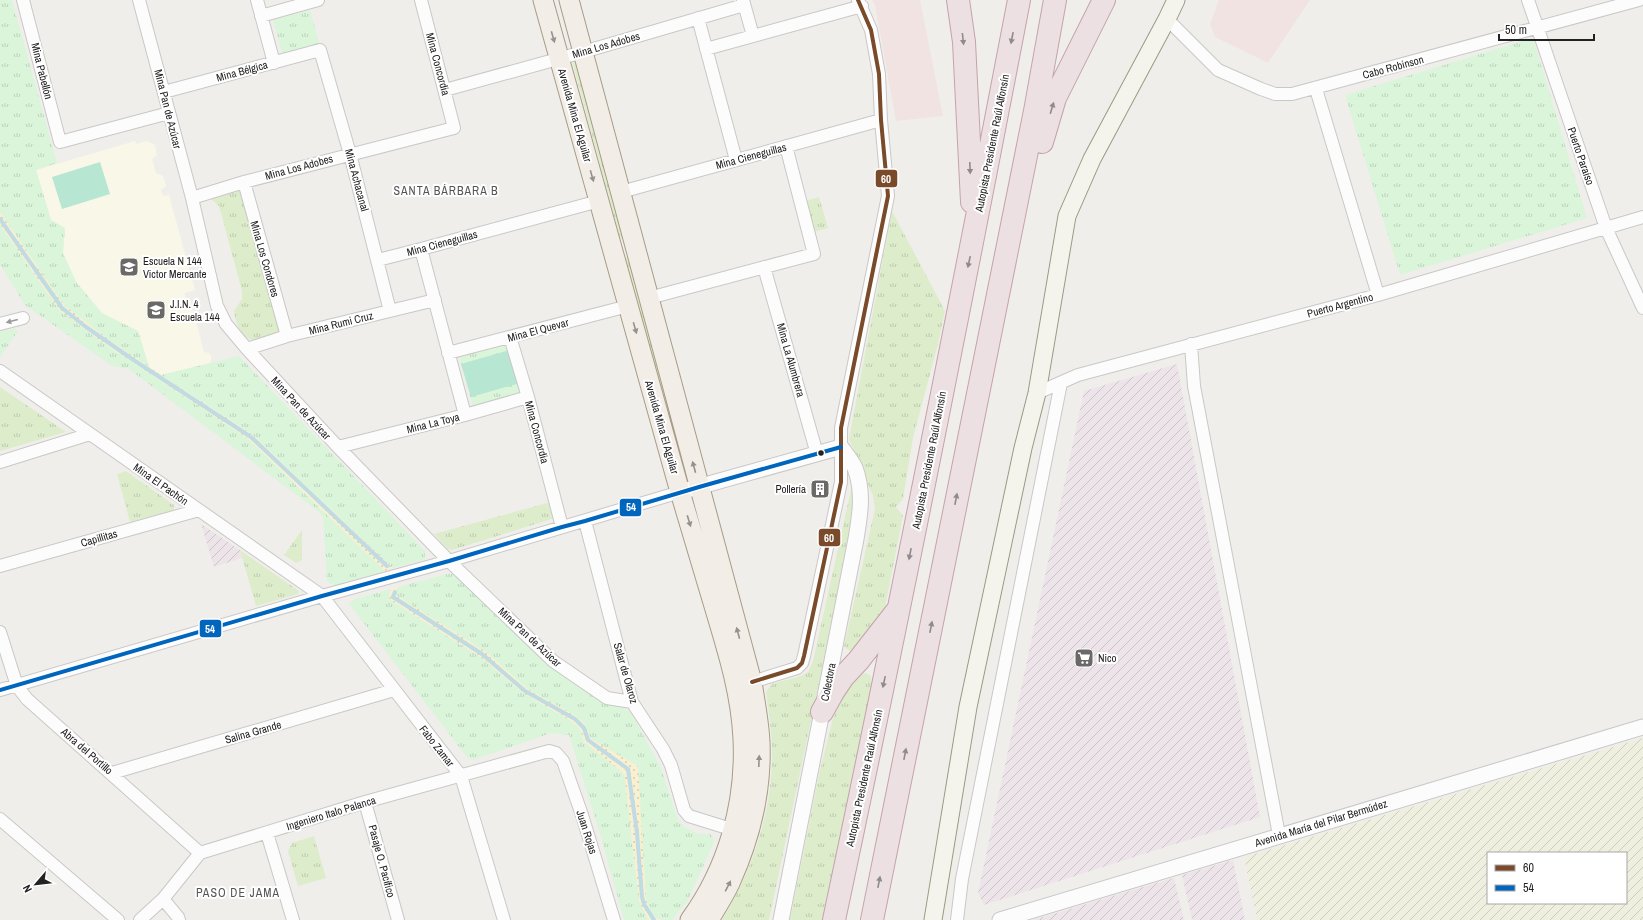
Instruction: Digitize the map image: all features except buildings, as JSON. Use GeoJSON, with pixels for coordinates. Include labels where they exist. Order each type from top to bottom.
{"type":"FeatureCollection","features":[{"type":"Feature","properties":{"kind":"highway"},"geometry":{"type":"LineString","coordinates":[[958,0],[964,49],[973,240]]}},
{"type":"Feature","properties":{"kind":"highway","name":"Autopista Presidente Raúl Alfonsín"},"geometry":{"type":"LineString","coordinates":[[834,920],[900,607],[1019,0]]}},
{"type":"Feature","properties":{"kind":"highway"},"geometry":{"type":"LineString","coordinates":[[872,920],[1035,111],[1055,0]]}},
{"type":"Feature","properties":{"kind":"highway"},"geometry":{"type":"LineString","coordinates":[[976,402],[990,380],[1031,179],[1055,98],[1104,0]]}},
{"type":"Feature","properties":{"kind":"highway"},"geometry":{"type":"LineString","coordinates":[[822,712],[844,676],[858,661],[900,607]]}},
{"type":"Feature","properties":{"kind":"main road","name":"Avenida Mina El Aguilar"},"geometry":{"type":"LineString","coordinates":[[543,0],[680,492],[731,663],[741,714],[743,767],[741,795],[734,830],[714,882],[690,920]]}},
{"type":"Feature","properties":{"kind":"main road","name":"Avenida Mina El Aguilar"},"geometry":{"type":"LineString","coordinates":[[569,0],[752,682],[757,712],[760,742],[756,801],[751,827],[743,853],[730,884],[709,920]]}},
{"type":"Feature","properties":{"kind":"main road"},"geometry":{"type":"LineString","coordinates":[[934,920],[968,707],[1023,448],[1037,393],[1067,216],[1092,159],[1167,20],[1176,0]]}},
{"type":"Feature","properties":{"kind":"main road"},"geometry":{"type":"LineString","coordinates":[[613,251],[635,246]]}},
{"type":"Feature","properties":{"kind":"street","name":"Mina Pabellón"},"geometry":{"type":"LineString","coordinates":[[23,0],[60,142],[169,113]]}},
{"type":"Feature","properties":{"kind":"street","name":"Mina Pan de Azúcar"},"geometry":{"type":"LineString","coordinates":[[139,0],[192,198],[217,306],[226,324],[247,349],[338,447],[449,561],[553,661],[607,698],[632,702]]}},
{"type":"Feature","properties":{"kind":"street"},"geometry":{"type":"LineString","coordinates":[[257,0],[274,63]]}},
{"type":"Feature","properties":{"kind":"street"},"geometry":{"type":"LineString","coordinates":[[261,16],[318,0]]}},
{"type":"Feature","properties":{"kind":"street","name":"Mina Concordia"},"geometry":{"type":"LineString","coordinates":[[421,0],[454,128]]}},
{"type":"Feature","properties":{"kind":"street","name":"Puerto Paraíso"},"geometry":{"type":"LineString","coordinates":[[1528,0],[1606,228],[1643,308]]}},
{"type":"Feature","properties":{"kind":"street","name":"Cabo Robinson"},"geometry":{"type":"LineString","coordinates":[[1167,20],[1218,70],[1275,94],[1292,94],[1316,89],[1639,0]]}},
{"type":"Feature","properties":{"kind":"street"},"geometry":{"type":"LineString","coordinates":[[744,2],[753,36]]}},
{"type":"Feature","properties":{"kind":"street","name":"Mina Los Adobes"},"geometry":{"type":"LineString","coordinates":[[445,90],[560,59],[698,18],[744,2]]}},
{"type":"Feature","properties":{"kind":"street"},"geometry":{"type":"LineString","coordinates":[[706,49],[860,3],[871,30],[879,74],[881,120],[888,196],[841,428],[842,482],[804,656],[802,663],[797,668],[752,682]]}},
{"type":"Feature","properties":{"kind":"street"},"geometry":{"type":"LineString","coordinates":[[698,18],[736,160]]}},
{"type":"Feature","properties":{"kind":"street","name":"Mina Bélgica"},"geometry":{"type":"LineString","coordinates":[[164,92],[320,50]]}},
{"type":"Feature","properties":{"kind":"street","name":"Mina Achacanal"},"geometry":{"type":"LineString","coordinates":[[320,50],[350,154],[390,311]]}},
{"type":"Feature","properties":{"kind":"street"},"geometry":{"type":"LineString","coordinates":[[1316,89],[1378,295]]}},
{"type":"Feature","properties":{"kind":"street","name":"Mina Cieneguillas"},"geometry":{"type":"LineString","coordinates":[[621,192],[881,120]]}},
{"type":"Feature","properties":{"kind":"street","name":"Mina Los Adobes"},"geometry":{"type":"LineString","coordinates":[[192,198],[244,182],[454,128]]}},
{"type":"Feature","properties":{"kind":"street"},"geometry":{"type":"LineString","coordinates":[[649,298],[814,254],[786,146]]}},
{"type":"Feature","properties":{"kind":"street","name":"Mina Los Condores"},"geometry":{"type":"LineString","coordinates":[[244,182],[287,336]]}},
{"type":"Feature","properties":{"kind":"street","name":"Mina Cieneguillas"},"geometry":{"type":"LineString","coordinates":[[378,260],[599,201]]}},
{"type":"Feature","properties":{"kind":"street","name":"Puerto Argentino"},"geometry":{"type":"LineString","coordinates":[[1037,393],[1078,375],[1378,295],[1643,217]]}},
{"type":"Feature","properties":{"kind":"street"},"geometry":{"type":"LineString","coordinates":[[421,249],[465,415]]}},
{"type":"Feature","properties":{"kind":"street","name":"Mina La Alumbrera"},"geometry":{"type":"LineString","coordinates":[[764,267],[817,454]]}},
{"type":"Feature","properties":{"kind":"street","name":"Mina Rumi Cruz"},"geometry":{"type":"LineString","coordinates":[[247,349],[287,336],[435,300]]}},
{"type":"Feature","properties":{"kind":"street","name":"Mina El Quevar"},"geometry":{"type":"LineString","coordinates":[[448,353],[628,306]]}},
{"type":"Feature","properties":{"kind":"street"},"geometry":{"type":"LineString","coordinates":[[0,324],[23,318]]}},
{"type":"Feature","properties":{"kind":"street","name":"Mina Concordia"},"geometry":{"type":"LineString","coordinates":[[510,337],[528,397],[562,526]]}},
{"type":"Feature","properties":{"kind":"street"},"geometry":{"type":"LineString","coordinates":[[1191,344],[1194,386],[1279,835]]}},
{"type":"Feature","properties":{"kind":"street","name":"Mina El Pachón"},"geometry":{"type":"LineString","coordinates":[[0,371],[322,596]]}},
{"type":"Feature","properties":{"kind":"street"},"geometry":{"type":"LineString","coordinates":[[957,920],[962,879],[1061,383]]}},
{"type":"Feature","properties":{"kind":"street","name":"Mina La Toya"},"geometry":{"type":"LineString","coordinates":[[338,447],[465,415],[528,397]]}},
{"type":"Feature","properties":{"kind":"street"},"geometry":{"type":"LineString","coordinates":[[0,462],[90,434]]}},
{"type":"Feature","properties":{"kind":"street"},"geometry":{"type":"LineString","coordinates":[[0,690],[322,596],[449,561],[562,526],[585,521],[680,492],[842,447]]}},
{"type":"Feature","properties":{"kind":"street","name":"Colectora"},"geometry":{"type":"LineString","coordinates":[[781,920],[860,512],[861,491],[854,467],[842,447]]}},
{"type":"Feature","properties":{"kind":"street","name":"Capillitas"},"geometry":{"type":"LineString","coordinates":[[0,566],[199,510]]}},
{"type":"Feature","properties":{"kind":"street","name":"Salar de Olaroz"},"geometry":{"type":"LineString","coordinates":[[585,521],[632,702],[671,765],[684,810],[689,816],[734,830]]}},
{"type":"Feature","properties":{"kind":"street","name":"Fabo Zamar"},"geometry":{"type":"LineString","coordinates":[[322,596],[461,776],[504,920]]}},
{"type":"Feature","properties":{"kind":"street","name":"Abra del Portillo"},"geometry":{"type":"LineString","coordinates":[[0,632],[17,686],[27,699],[112,773],[200,853]]}},
{"type":"Feature","properties":{"kind":"street","name":"Salina Grande"},"geometry":{"type":"LineString","coordinates":[[112,773],[394,690]]}},
{"type":"Feature","properties":{"kind":"street","name":"Avenida María del Pilar Bermúdez"},"geometry":{"type":"LineString","coordinates":[[1000,920],[1279,835],[1643,727]]}},
{"type":"Feature","properties":{"kind":"street","name":"Ingeniero Italo Palanca"},"geometry":{"type":"LineString","coordinates":[[200,853],[366,802],[549,751]]}},
{"type":"Feature","properties":{"kind":"street","name":"Juan Rojas"},"geometry":{"type":"LineString","coordinates":[[549,751],[556,753],[563,761],[582,815],[614,920]]}},
{"type":"Feature","properties":{"kind":"street","name":"Pasaje O. Pacífico"},"geometry":{"type":"LineString","coordinates":[[366,802],[398,920]]}},
{"type":"Feature","properties":{"kind":"street"},"geometry":{"type":"LineString","coordinates":[[0,819],[118,920]]}},
{"type":"Feature","properties":{"kind":"street"},"geometry":{"type":"LineString","coordinates":[[267,833],[293,920]]}},
{"type":"Feature","properties":{"kind":"street"},"geometry":{"type":"LineString","coordinates":[[140,920],[163,898],[200,853]]}},
{"type":"Feature","properties":{"kind":"street"},"geometry":{"type":"LineString","coordinates":[[163,898],[179,920]]}},
{"type":"Feature","properties":{"kind":"shaded area"},"geometry":{"type":"Polygon","coordinates":[[[872,0],[920,0],[943,116],[896,121],[875,5],[872,0]]]}},
{"type":"Feature","properties":{"kind":"shaded area"},"geometry":{"type":"Polygon","coordinates":[[[1219,0],[1310,0],[1268,63],[1215,37],[1210,24],[1219,0]]]}},
{"type":"Feature","properties":{"kind":"shaded area","name":"Escuela N 144 Victor Mercante"},"geometry":{"type":"Polygon","coordinates":[[[135,141],[136,144],[147,141],[155,145],[157,155],[152,159],[156,173],[163,176],[166,186],[161,190],[163,196],[169,195],[195,290],[185,293],[186,299],[190,298],[204,352],[209,353],[211,356],[211,361],[209,364],[161,375],[149,367],[138,331],[102,313],[76,282],[63,253],[64,228],[51,220],[36,170],[135,141]]]}},
{"type":"Feature","properties":{"kind":"shaded area"},"geometry":{"type":"Polygon","coordinates":[[[1177,364],[1260,817],[984,905],[978,893],[1084,391],[1177,364]]]}},
{"type":"Feature","properties":{"kind":"shaded area"},"geometry":{"type":"Polygon","coordinates":[[[201,524],[240,550],[242,558],[214,567],[201,524]]]}},
{"type":"Feature","properties":{"kind":"shaded area"},"geometry":{"type":"Polygon","coordinates":[[[1233,860],[1245,920],[1192,920],[1182,875],[1233,860]]]}},
{"type":"Feature","properties":{"kind":"shaded area"},"geometry":{"type":"Polygon","coordinates":[[[1174,878],[1184,920],[1033,920],[1156,883],[1174,878]]]}},
{"type":"Feature","properties":{"kind":"green space"},"geometry":{"type":"Polygon","coordinates":[[[0,0],[12,0],[57,163],[36,170],[51,220],[65,228],[63,253],[76,282],[102,313],[138,331],[149,367],[107,338],[64,305],[0,212],[0,0]]]}},
{"type":"Feature","properties":{"kind":"green space"},"geometry":{"type":"Polygon","coordinates":[[[310,10],[320,46],[283,56],[273,20],[310,10]]]}},
{"type":"Feature","properties":{"kind":"green space"},"geometry":{"type":"Polygon","coordinates":[[[1533,38],[1587,218],[1400,275],[1345,95],[1533,38]]]}},
{"type":"Feature","properties":{"kind":"green space"},"geometry":{"type":"Polygon","coordinates":[[[577,60],[624,239],[620,238],[573,65],[573,62],[577,60]]]}},
{"type":"Feature","properties":{"kind":"green space"},"geometry":{"type":"Polygon","coordinates":[[[100,162],[110,194],[62,209],[52,177],[100,162]]]}},
{"type":"Feature","properties":{"kind":"green space"},"geometry":{"type":"Polygon","coordinates":[[[242,190],[281,333],[253,340],[242,333],[236,320],[234,311],[242,299],[242,291],[219,206],[211,199],[242,190]]]}},
{"type":"Feature","properties":{"kind":"green space"},"geometry":{"type":"Polygon","coordinates":[[[819,197],[828,228],[814,232],[805,201],[819,197]]]}},
{"type":"Feature","properties":{"kind":"green space"},"geometry":{"type":"Polygon","coordinates":[[[892,211],[945,311],[938,344],[913,438],[903,499],[896,507],[903,516],[884,613],[854,651],[848,650],[844,646],[875,509],[873,496],[849,439],[892,211]]]}},
{"type":"Feature","properties":{"kind":"green space"},"geometry":{"type":"Polygon","coordinates":[[[0,225],[59,310],[103,343],[248,439],[385,571],[336,585],[327,581],[323,518],[319,512],[129,369],[112,366],[25,305],[0,265],[0,225]]]}},
{"type":"Feature","properties":{"kind":"green space"},"geometry":{"type":"Polygon","coordinates":[[[630,255],[689,482],[687,481],[626,260],[626,258],[630,255]]]}},
{"type":"Feature","properties":{"kind":"green space"},"geometry":{"type":"Polygon","coordinates":[[[15,328],[18,331],[0,357],[0,332],[15,328]]]}},
{"type":"Feature","properties":{"kind":"green space"},"geometry":{"type":"Polygon","coordinates":[[[509,343],[524,395],[473,408],[459,357],[509,343]]]}},
{"type":"Feature","properties":{"kind":"green space"},"geometry":{"type":"Polygon","coordinates":[[[510,350],[520,383],[471,397],[461,364],[510,350]]]}},
{"type":"Feature","properties":{"kind":"green space"},"geometry":{"type":"Polygon","coordinates":[[[239,356],[425,551],[425,559],[393,568],[252,434],[161,375],[239,356]]]}},
{"type":"Feature","properties":{"kind":"green space"},"geometry":{"type":"Polygon","coordinates":[[[0,387],[66,432],[0,451],[0,387]]]}},
{"type":"Feature","properties":{"kind":"green space"},"geometry":{"type":"Polygon","coordinates":[[[126,471],[174,505],[174,510],[130,522],[117,474],[126,471]]]}},
{"type":"Feature","properties":{"kind":"green space"},"geometry":{"type":"Polygon","coordinates":[[[853,481],[854,517],[769,920],[722,920],[742,883],[750,864],[763,824],[767,804],[772,762],[772,745],[766,692],[772,684],[801,676],[808,672],[813,661],[853,481]]]}},
{"type":"Feature","properties":{"kind":"green space"},"geometry":{"type":"Polygon","coordinates":[[[551,502],[555,518],[452,550],[448,549],[434,534],[551,502]]]}},
{"type":"Feature","properties":{"kind":"green space"},"geometry":{"type":"Polygon","coordinates":[[[302,530],[302,560],[296,563],[284,555],[302,530]]]}},
{"type":"Feature","properties":{"kind":"green space"},"geometry":{"type":"Polygon","coordinates":[[[240,550],[299,591],[298,594],[256,606],[240,550]]]}},
{"type":"Feature","properties":{"kind":"green space"},"geometry":{"type":"Polygon","coordinates":[[[447,574],[456,574],[557,671],[606,702],[619,704],[632,714],[661,768],[678,820],[684,827],[699,834],[710,834],[715,840],[688,900],[672,920],[661,919],[654,916],[646,900],[638,766],[590,738],[586,725],[576,716],[528,689],[485,651],[396,595],[398,587],[447,574]]]}},
{"type":"Feature","properties":{"kind":"green space"},"geometry":{"type":"Polygon","coordinates":[[[391,589],[389,596],[390,600],[480,657],[524,694],[571,721],[580,729],[584,742],[624,774],[639,901],[648,920],[624,920],[600,834],[569,735],[551,733],[473,760],[467,757],[349,604],[355,599],[391,589]]]}},
{"type":"Feature","properties":{"kind":"green space"},"geometry":{"type":"Polygon","coordinates":[[[865,673],[871,676],[872,687],[826,920],[790,920],[819,774],[833,718],[847,689],[857,678],[865,673]]]}},
{"type":"Feature","properties":{"kind":"green space"},"geometry":{"type":"Polygon","coordinates":[[[1643,738],[1643,920],[1257,920],[1244,857],[1643,738]]]}},
{"type":"Feature","properties":{"kind":"green space"},"geometry":{"type":"Polygon","coordinates":[[[314,836],[326,878],[298,886],[288,851],[292,843],[314,836]]]}},
{"type":"Feature","properties":{"kind":"sand"},"geometry":{"type":"Polygon","coordinates":[[[0,212],[64,305],[149,367],[252,434],[393,568],[385,571],[248,439],[103,343],[59,310],[0,225],[0,212]]]}},
{"type":"Feature","properties":{"kind":"sand"},"geometry":{"type":"Polygon","coordinates":[[[398,587],[397,595],[485,651],[576,716],[586,725],[590,738],[638,766],[651,910],[655,918],[659,920],[648,920],[639,901],[624,774],[584,742],[580,729],[571,721],[524,694],[480,657],[390,600],[389,596],[391,589],[398,587]]]}},
{"type":"Feature","properties":{"kind":"waterway"},"geometry":{"type":"LineString","coordinates":[[0,219],[62,308],[86,327],[135,361],[251,437],[387,566]]}},
{"type":"Feature","properties":{"kind":"waterway"},"geometry":{"type":"LineString","coordinates":[[395,592],[393,597],[482,654],[525,691],[575,719],[584,728],[588,740],[628,769],[637,833],[642,897],[644,904],[654,920]]}},
{"type":"Feature","properties":{"kind":"transit line","name":"60"},"geometry":{"type":"LineString","coordinates":[[752,682],[797,668],[802,663],[804,656],[841,482],[841,428],[888,196],[881,120],[879,74],[871,30],[858,0]]}},
{"type":"Feature","properties":{"kind":"transit line","name":"54"},"geometry":{"type":"LineString","coordinates":[[0,690],[841,447]]}},
{"type":"Feature","properties":{"kind":"place","name":"Escuela N 144 Victor Mercante"},"geometry":{"type":"Point","coordinates":[129,267]}},
{"type":"Feature","properties":{"kind":"place","name":"J.I.N. 4 Escuela 144"},"geometry":{"type":"Point","coordinates":[156,310]}},
{"type":"Feature","properties":{"kind":"place","name":"Pollería"},"geometry":{"type":"Point","coordinates":[820,489]}},
{"type":"Feature","properties":{"kind":"place","name":"Nico"},"geometry":{"type":"Point","coordinates":[1084,658]}},
{"type":"Feature","properties":{"kind":"district","name":"SANTA BÁRBARA B"},"geometry":{"type":"Point","coordinates":[446,191]}},
{"type":"Feature","properties":{"kind":"district","name":"PASO DE JAMA"},"geometry":{"type":"Point","coordinates":[238,893]}}]}
